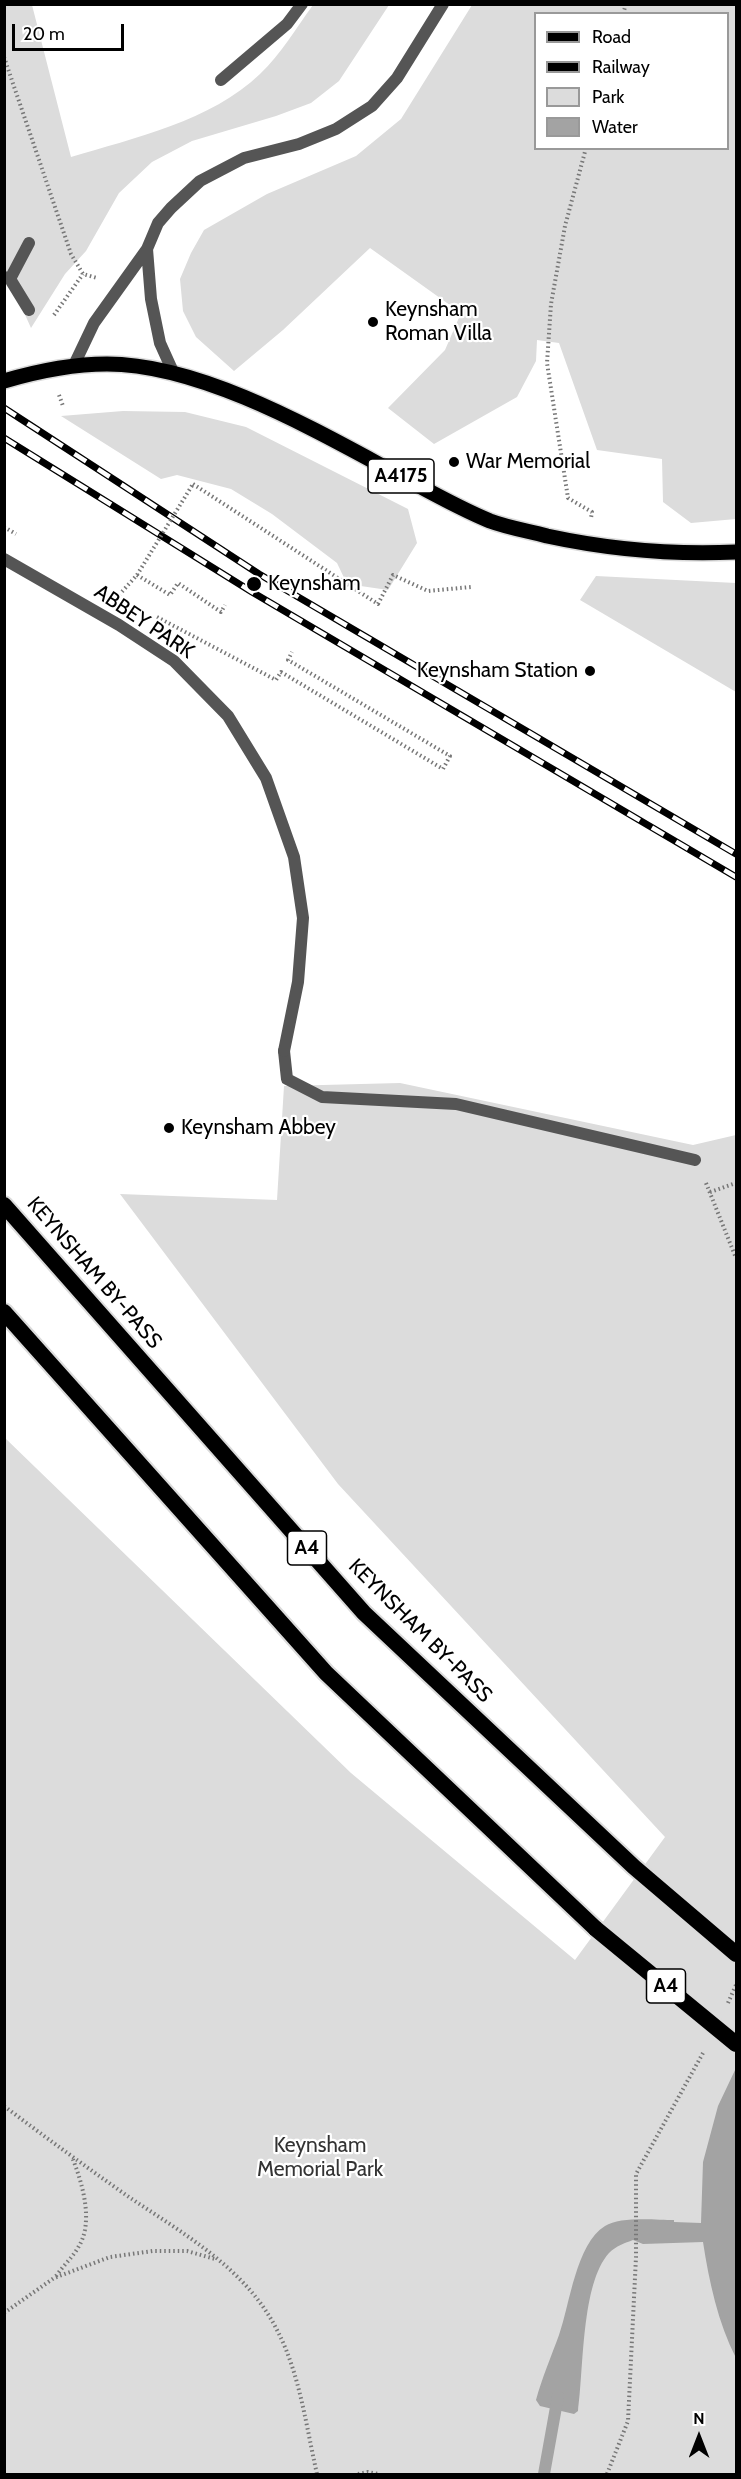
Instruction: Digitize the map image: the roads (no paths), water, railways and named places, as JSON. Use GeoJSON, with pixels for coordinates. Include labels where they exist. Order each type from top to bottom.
{"type":"FeatureCollection","features":[{"type":"Feature","properties":{"kind":"highway","name":"KEYNSHAM BY-PASS"},"geometry":{"type":"LineString","coordinates":[[4,1205],[364,1613],[634,1867],[736,1954]]}},
{"type":"Feature","properties":{"kind":"highway","name":"A4"},"geometry":{"type":"LineString","coordinates":[[4,1312],[326,1673],[596,1929],[736,2044]]}},
{"type":"Feature","properties":{"kind":"main road","name":"A4175"},"geometry":{"type":"LineString","coordinates":[[4,381],[74,365],[109,364],[143,367],[174,374],[264,405],[490,521],[586,544],[641,552],[736,552]]}},
{"type":"Feature","properties":{"kind":"street"},"geometry":{"type":"LineString","coordinates":[[221,80],[287,24],[303,4]]}},
{"type":"Feature","properties":{"kind":"street"},"geometry":{"type":"LineString","coordinates":[[74,365],[94,322],[147,249],[158,224],[200,181],[244,158],[299,144],[336,129],[372,106],[397,78],[443,4]]}},
{"type":"Feature","properties":{"kind":"street"},"geometry":{"type":"LineString","coordinates":[[29,243],[7,278],[29,310]]}},
{"type":"Feature","properties":{"kind":"street"},"geometry":{"type":"LineString","coordinates":[[147,249],[151,299],[160,343],[174,374]]}},
{"type":"Feature","properties":{"kind":"street","name":"ABBEY PARK"},"geometry":{"type":"LineString","coordinates":[[4,559],[119,625],[174,660],[228,716],[266,778],[294,857],[303,918],[298,982],[284,1051],[287,1079],[322,1097],[456,1104],[695,1160]]}},
{"type":"Feature","properties":{"kind":"water"},"geometry":{"type":"Polygon","coordinates":[[[736,2068],[736,2358],[715,2302],[703,2242],[643,2244],[633,2240],[609,2253],[593,2285],[585,2328],[578,2411],[574,2414],[540,2406],[536,2400],[559,2335],[575,2276],[587,2246],[595,2235],[605,2226],[620,2221],[648,2219],[701,2223],[703,2162],[718,2106],[736,2068]]]}},
{"type":"Feature","properties":{"kind":"waterway"},"geometry":{"type":"LineString","coordinates":[[544,2474],[558,2396]]}},
{"type":"Feature","properties":{"kind":"railway"},"geometry":{"type":"LineString","coordinates":[[4,408],[259,574],[736,854]]}},
{"type":"Feature","properties":{"kind":"railway"},"geometry":{"type":"LineString","coordinates":[[4,438],[252,592],[736,877]]}},
{"type":"Feature","properties":{"kind":"place","name":"Keynsham Roman Villa"},"geometry":{"type":"Point","coordinates":[373,322]}},
{"type":"Feature","properties":{"kind":"place","name":"War Memorial"},"geometry":{"type":"Point","coordinates":[454,462]}},
{"type":"Feature","properties":{"kind":"place","name":"Keynsham"},"geometry":{"type":"Point","coordinates":[254,584]}},
{"type":"Feature","properties":{"kind":"place","name":"Keynsham Station"},"geometry":{"type":"Point","coordinates":[590,671]}},
{"type":"Feature","properties":{"kind":"place","name":"Keynsham Abbey"},"geometry":{"type":"Point","coordinates":[169,1128]}},
{"type":"Feature","properties":{"kind":"park label","name":"Keynsham Memorial Park"},"geometry":{"type":"Point","coordinates":[320,2158]}}]}
